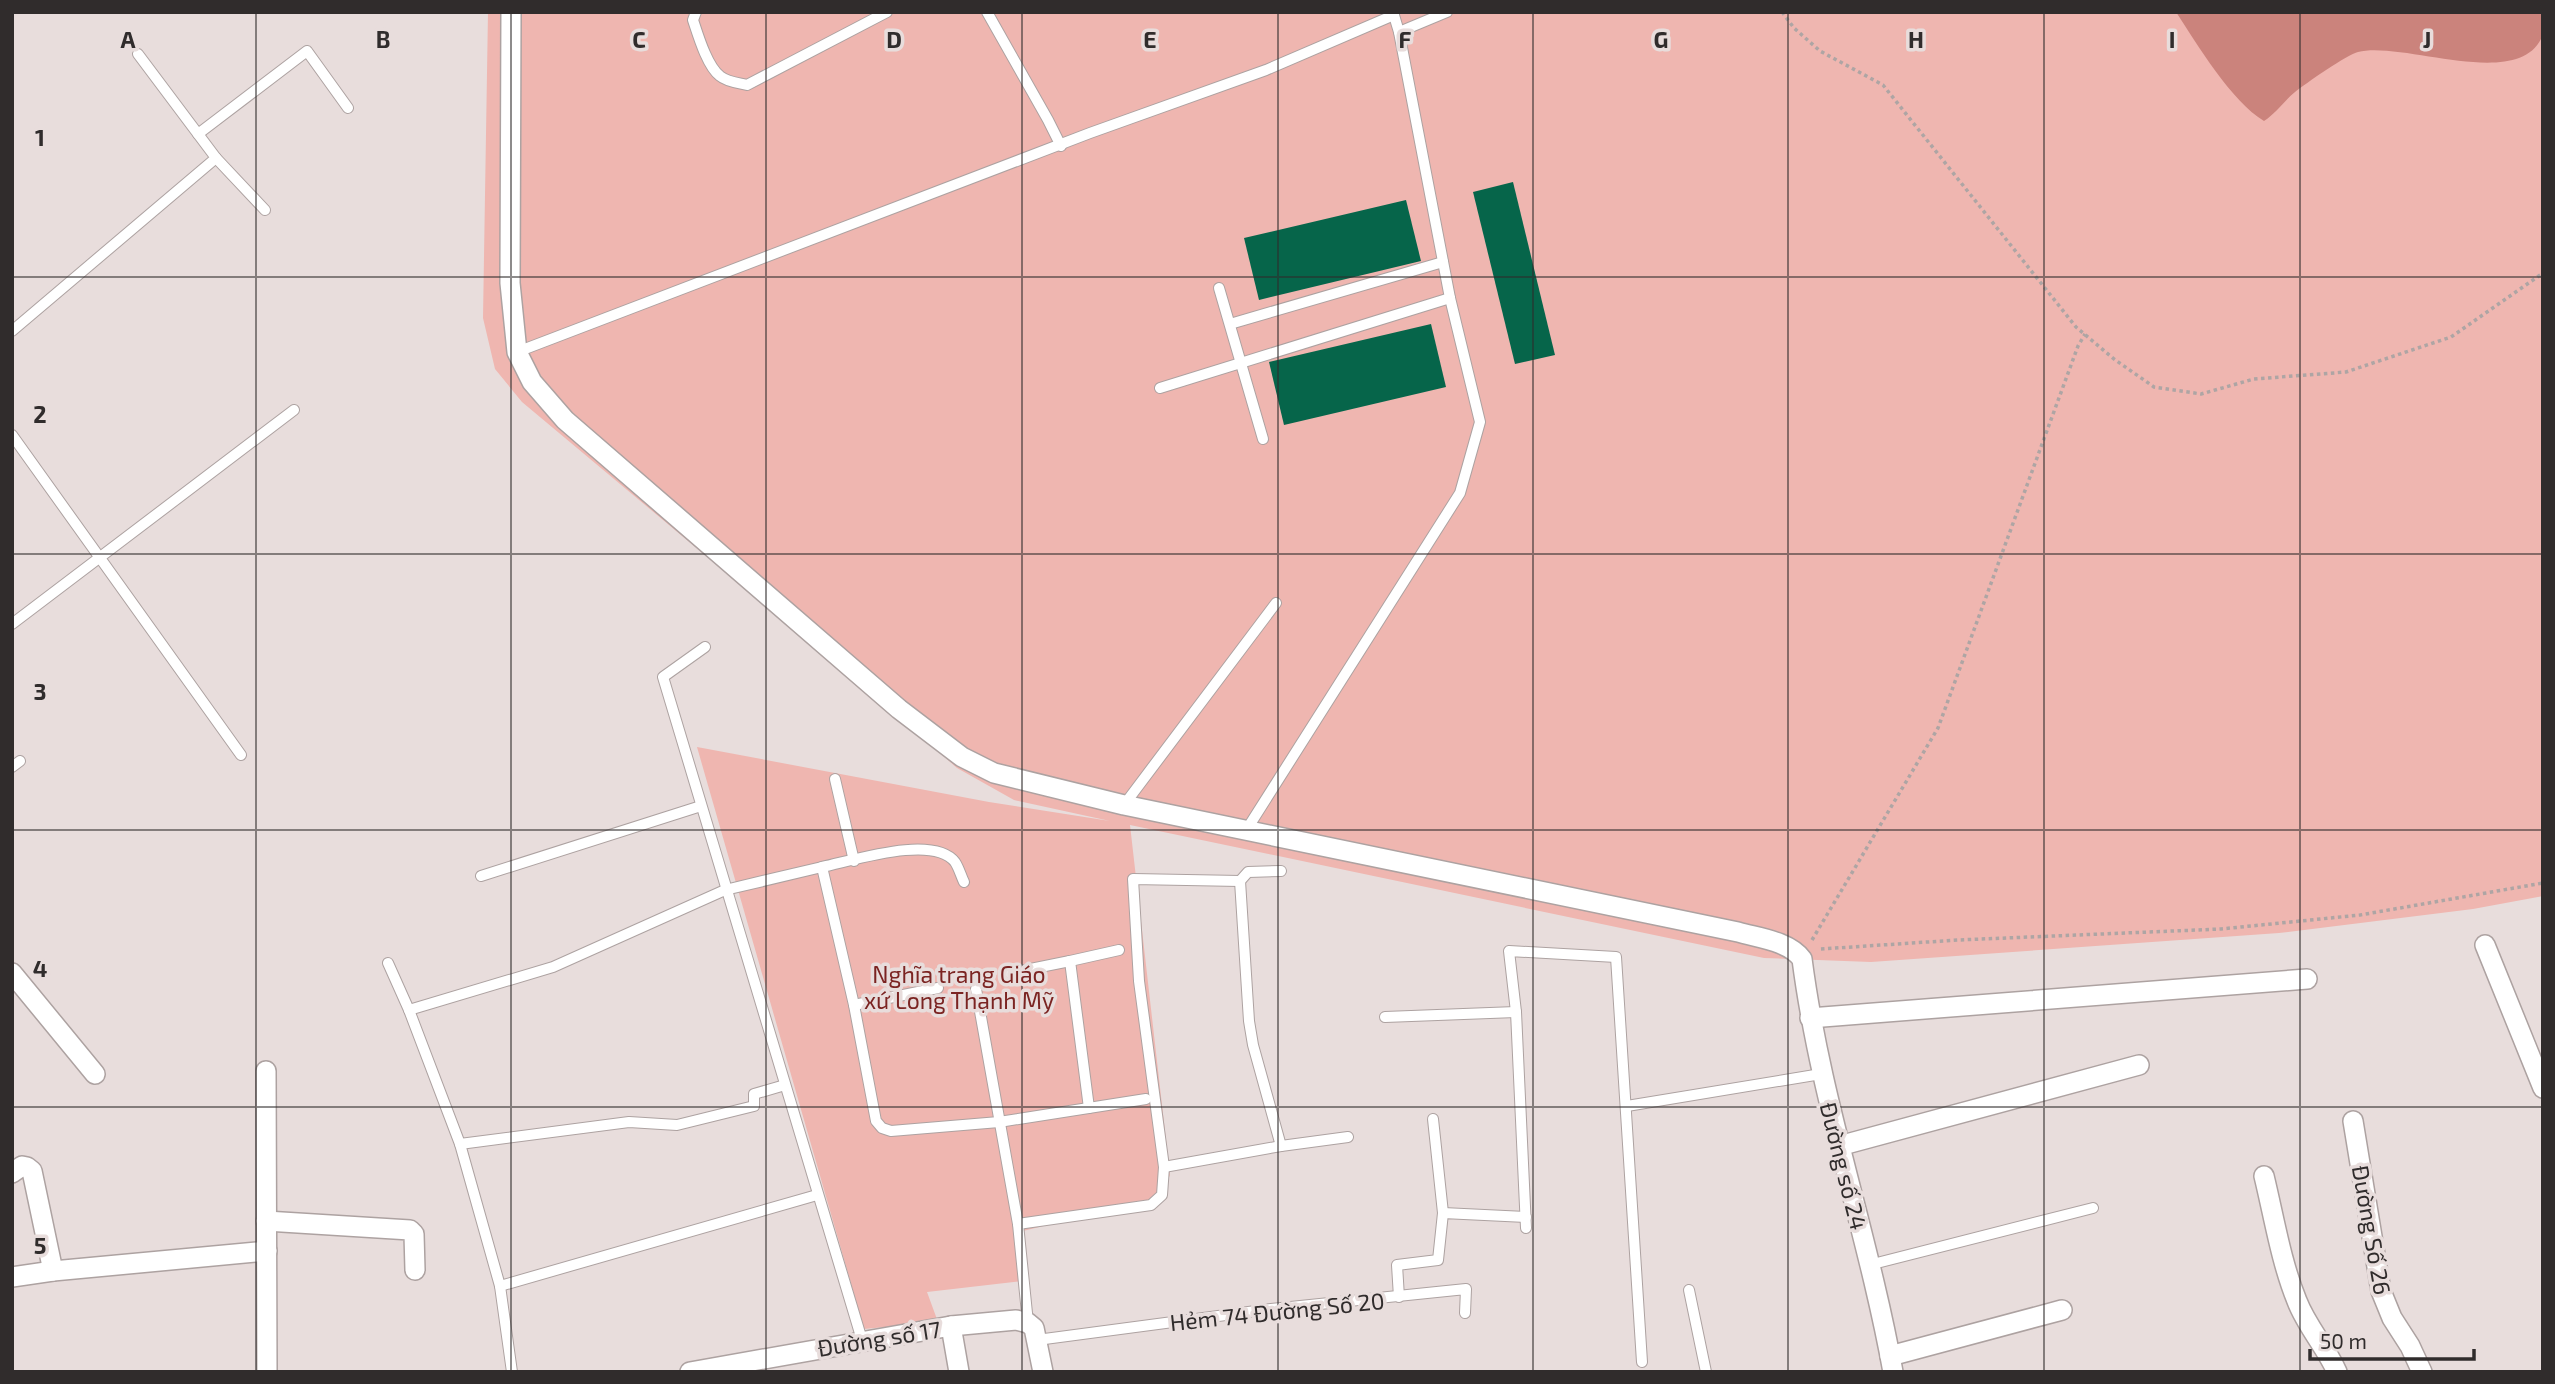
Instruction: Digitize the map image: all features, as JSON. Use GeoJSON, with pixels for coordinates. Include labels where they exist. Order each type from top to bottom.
{"type":"FeatureCollection","features":[{"type":"Feature","properties":{"kind":"street"},"geometry":{"type":"LineString","coordinates":[[510,12],[510,283],[517,352],[532,382],[565,420],[899,709],[952,749],[994,773],[1124,805],[1738,933],[1788,947],[1802,954]]}},
{"type":"Feature","properties":{"kind":"street"},"geometry":{"type":"LineString","coordinates":[[2485,946],[2538,1092]]}},
{"type":"Feature","properties":{"kind":"street","name":"Đường số 24"},"geometry":{"type":"LineString","coordinates":[[1802,954],[1810,1018],[1821,1074],[1891,1364]]}},
{"type":"Feature","properties":{"kind":"street"},"geometry":{"type":"LineString","coordinates":[[12,973],[95,1074]]}},
{"type":"Feature","properties":{"kind":"street"},"geometry":{"type":"LineString","coordinates":[[1810,1018],[2307,979]]}},
{"type":"Feature","properties":{"kind":"street"},"geometry":{"type":"LineString","coordinates":[[1839,1146],[2139,1065]]}},
{"type":"Feature","properties":{"kind":"street"},"geometry":{"type":"LineString","coordinates":[[266,1071],[267,1372]]}},
{"type":"Feature","properties":{"kind":"street","name":"Đường Số 26"},"geometry":{"type":"LineString","coordinates":[[2353,1121],[2381,1291],[2392,1318],[2410,1346],[2422,1372]]}},
{"type":"Feature","properties":{"kind":"street"},"geometry":{"type":"LineString","coordinates":[[12,1173],[22,1166],[32,1171],[53,1271]]}},
{"type":"Feature","properties":{"kind":"street"},"geometry":{"type":"LineString","coordinates":[[2264,1176],[2288,1278],[2307,1325],[2337,1372]]}},
{"type":"Feature","properties":{"kind":"street"},"geometry":{"type":"LineString","coordinates":[[266,1221],[410,1230],[414,1234],[415,1270]]}},
{"type":"Feature","properties":{"kind":"street"},"geometry":{"type":"LineString","coordinates":[[12,1277],[267,1251]]}},
{"type":"Feature","properties":{"kind":"street"},"geometry":{"type":"LineString","coordinates":[[1891,1364],[2062,1310]]}},
{"type":"Feature","properties":{"kind":"street","name":"Đường số 17"},"geometry":{"type":"LineString","coordinates":[[690,1372],[951,1326],[1016,1320],[1033,1332]]}},
{"type":"Feature","properties":{"kind":"street"},"geometry":{"type":"LineString","coordinates":[[951,1326],[959,1372]]}},
{"type":"Feature","properties":{"kind":"street"},"geometry":{"type":"LineString","coordinates":[[1033,1332],[1043,1372]]}},
{"type":"Feature","properties":{"kind":"lane"},"geometry":{"type":"LineString","coordinates":[[696,12],[693,20],[703,48],[719,76],[747,85],[887,12]]}},
{"type":"Feature","properties":{"kind":"lane"},"geometry":{"type":"LineString","coordinates":[[987,12],[1061,146]]}},
{"type":"Feature","properties":{"kind":"lane"},"geometry":{"type":"LineString","coordinates":[[1399,32],[1447,12]]}},
{"type":"Feature","properties":{"kind":"lane"},"geometry":{"type":"LineString","coordinates":[[517,352],[1266,70],[1393,14],[1399,32],[1450,298],[1480,422],[1460,493],[1247,830]]}},
{"type":"Feature","properties":{"kind":"lane"},"geometry":{"type":"LineString","coordinates":[[198,134],[307,51],[348,108]]}},
{"type":"Feature","properties":{"kind":"lane"},"geometry":{"type":"LineString","coordinates":[[138,54],[216,158],[265,211]]}},
{"type":"Feature","properties":{"kind":"lane"},"geometry":{"type":"LineString","coordinates":[[12,331],[216,158]]}},
{"type":"Feature","properties":{"kind":"lane"},"geometry":{"type":"LineString","coordinates":[[1230,324],[1443,262]]}},
{"type":"Feature","properties":{"kind":"lane"},"geometry":{"type":"LineString","coordinates":[[1219,288],[1264,439]]}},
{"type":"Feature","properties":{"kind":"lane"},"geometry":{"type":"LineString","coordinates":[[1160,388],[1450,298]]}},
{"type":"Feature","properties":{"kind":"lane"},"geometry":{"type":"LineString","coordinates":[[12,624],[294,410]]}},
{"type":"Feature","properties":{"kind":"lane"},"geometry":{"type":"LineString","coordinates":[[12,435],[241,755]]}},
{"type":"Feature","properties":{"kind":"lane"},"geometry":{"type":"LineString","coordinates":[[1124,805],[1276,603]]}},
{"type":"Feature","properties":{"kind":"lane"},"geometry":{"type":"LineString","coordinates":[[705,647],[663,677],[862,1340]]}},
{"type":"Feature","properties":{"kind":"lane"},"geometry":{"type":"LineString","coordinates":[[835,779],[854,861]]}},
{"type":"Feature","properties":{"kind":"lane"},"geometry":{"type":"LineString","coordinates":[[481,876],[701,806]]}},
{"type":"Feature","properties":{"kind":"lane"},"geometry":{"type":"LineString","coordinates":[[409,1010],[553,967],[725,890],[822,867],[910,849],[929,849],[954,861],[964,882]]}},
{"type":"Feature","properties":{"kind":"lane"},"geometry":{"type":"LineString","coordinates":[[822,867],[854,1005],[876,1121],[882,1128],[891,1131],[999,1122],[1146,1099]]}},
{"type":"Feature","properties":{"kind":"lane"},"geometry":{"type":"LineString","coordinates":[[1281,871],[1248,872],[1240,881],[1249,1021],[1281,1146]]}},
{"type":"Feature","properties":{"kind":"lane"},"geometry":{"type":"LineString","coordinates":[[1018,1224],[1151,1205],[1162,1195],[1164,1167],[1139,981],[1133,879],[1240,881]]}},
{"type":"Feature","properties":{"kind":"lane"},"geometry":{"type":"LineString","coordinates":[[1010,973],[1119,950]]}},
{"type":"Feature","properties":{"kind":"lane"},"geometry":{"type":"LineString","coordinates":[[1433,1119],[1443,1213],[1526,1222],[1516,1012],[1509,951],[1616,957],[1642,1362]]}},
{"type":"Feature","properties":{"kind":"lane"},"geometry":{"type":"LineString","coordinates":[[1070,961],[1088,1108]]}},
{"type":"Feature","properties":{"kind":"lane"},"geometry":{"type":"LineString","coordinates":[[388,963],[409,1010],[460,1144],[500,1286],[512,1372]]}},
{"type":"Feature","properties":{"kind":"lane"},"geometry":{"type":"LineString","coordinates":[[854,1005],[938,988]]}},
{"type":"Feature","properties":{"kind":"lane"},"geometry":{"type":"LineString","coordinates":[[976,989],[1018,1224],[1033,1332]]}},
{"type":"Feature","properties":{"kind":"lane"},"geometry":{"type":"LineString","coordinates":[[1385,1017],[1516,1012]]}},
{"type":"Feature","properties":{"kind":"lane"},"geometry":{"type":"LineString","coordinates":[[1626,1105],[1821,1074]]}},
{"type":"Feature","properties":{"kind":"lane"},"geometry":{"type":"LineString","coordinates":[[460,1144],[629,1122],[677,1125],[754,1106],[754,1094],[785,1086]]}},
{"type":"Feature","properties":{"kind":"lane"},"geometry":{"type":"LineString","coordinates":[[1164,1167],[1281,1146],[1348,1138]]}},
{"type":"Feature","properties":{"kind":"lane"},"geometry":{"type":"LineString","coordinates":[[500,1286],[817,1195]]}},
{"type":"Feature","properties":{"kind":"lane"},"geometry":{"type":"LineString","coordinates":[[1868,1265],[2094,1208]]}},
{"type":"Feature","properties":{"kind":"lane","name":"Hẻm 74 Đường Số 20"},"geometry":{"type":"LineString","coordinates":[[1033,1332],[1399,1297],[1397,1265],[1438,1260],[1443,1213]]}},
{"type":"Feature","properties":{"kind":"lane"},"geometry":{"type":"LineString","coordinates":[[1399,1297],[1466,1289],[1465,1313]]}},
{"type":"Feature","properties":{"kind":"lane"},"geometry":{"type":"LineString","coordinates":[[1689,1290],[1706,1372]]}},
{"type":"Feature","properties":{"kind":"path"},"geometry":{"type":"LineString","coordinates":[[1782,12],[1794,28],[1820,51],[1883,85],[2076,327],[2114,359],[2154,387],[2201,394],[2254,379],[2346,372],[2451,337],[2543,272]]}},
{"type":"Feature","properties":{"kind":"path"},"geometry":{"type":"LineString","coordinates":[[1802,954],[1938,727],[2078,346],[2085,334]]}},
{"type":"Feature","properties":{"kind":"path"},"geometry":{"type":"LineString","coordinates":[[1802,954],[1958,940],[2221,929],[2360,915],[2543,883]]}},
{"type":"Feature","properties":{"kind":"green space","name":"Nghĩa trang Giáo xứ Long Thạnh Mỹ"},"geometry":{"type":"Polygon","coordinates":[[[488,12],[2543,12],[2543,896],[2473,909],[2279,933],[1871,962],[1764,958],[1130,825],[1170,1175],[1160,1197],[1015,1233],[1023,1281],[927,1292],[938,1322],[864,1329],[697,747],[989,802],[1110,821],[1014,800],[957,768],[522,402],[495,369],[483,318],[488,12]]]}},
{"type":"Feature","properties":{"kind":"shaded area"},"geometry":{"type":"Polygon","coordinates":[[[2176,12],[2543,12],[2543,29],[2541,39],[2528,54],[2508,61],[2484,63],[2402,52],[2358,52],[2336,63],[2300,88],[2264,121],[2227,86],[2176,12]]]}},
{"type":"Feature","properties":{"kind":"building"},"geometry":{"type":"Polygon","coordinates":[[[1513,182],[1555,355],[1515,364],[1473,192],[1513,182]]]}},
{"type":"Feature","properties":{"kind":"building"},"geometry":{"type":"Polygon","coordinates":[[[1406,200],[1421,261],[1259,300],[1244,238],[1406,200]]]}},
{"type":"Feature","properties":{"kind":"building"},"geometry":{"type":"Polygon","coordinates":[[[1431,324],[1446,387],[1284,425],[1269,362],[1431,324]]]}}]}
